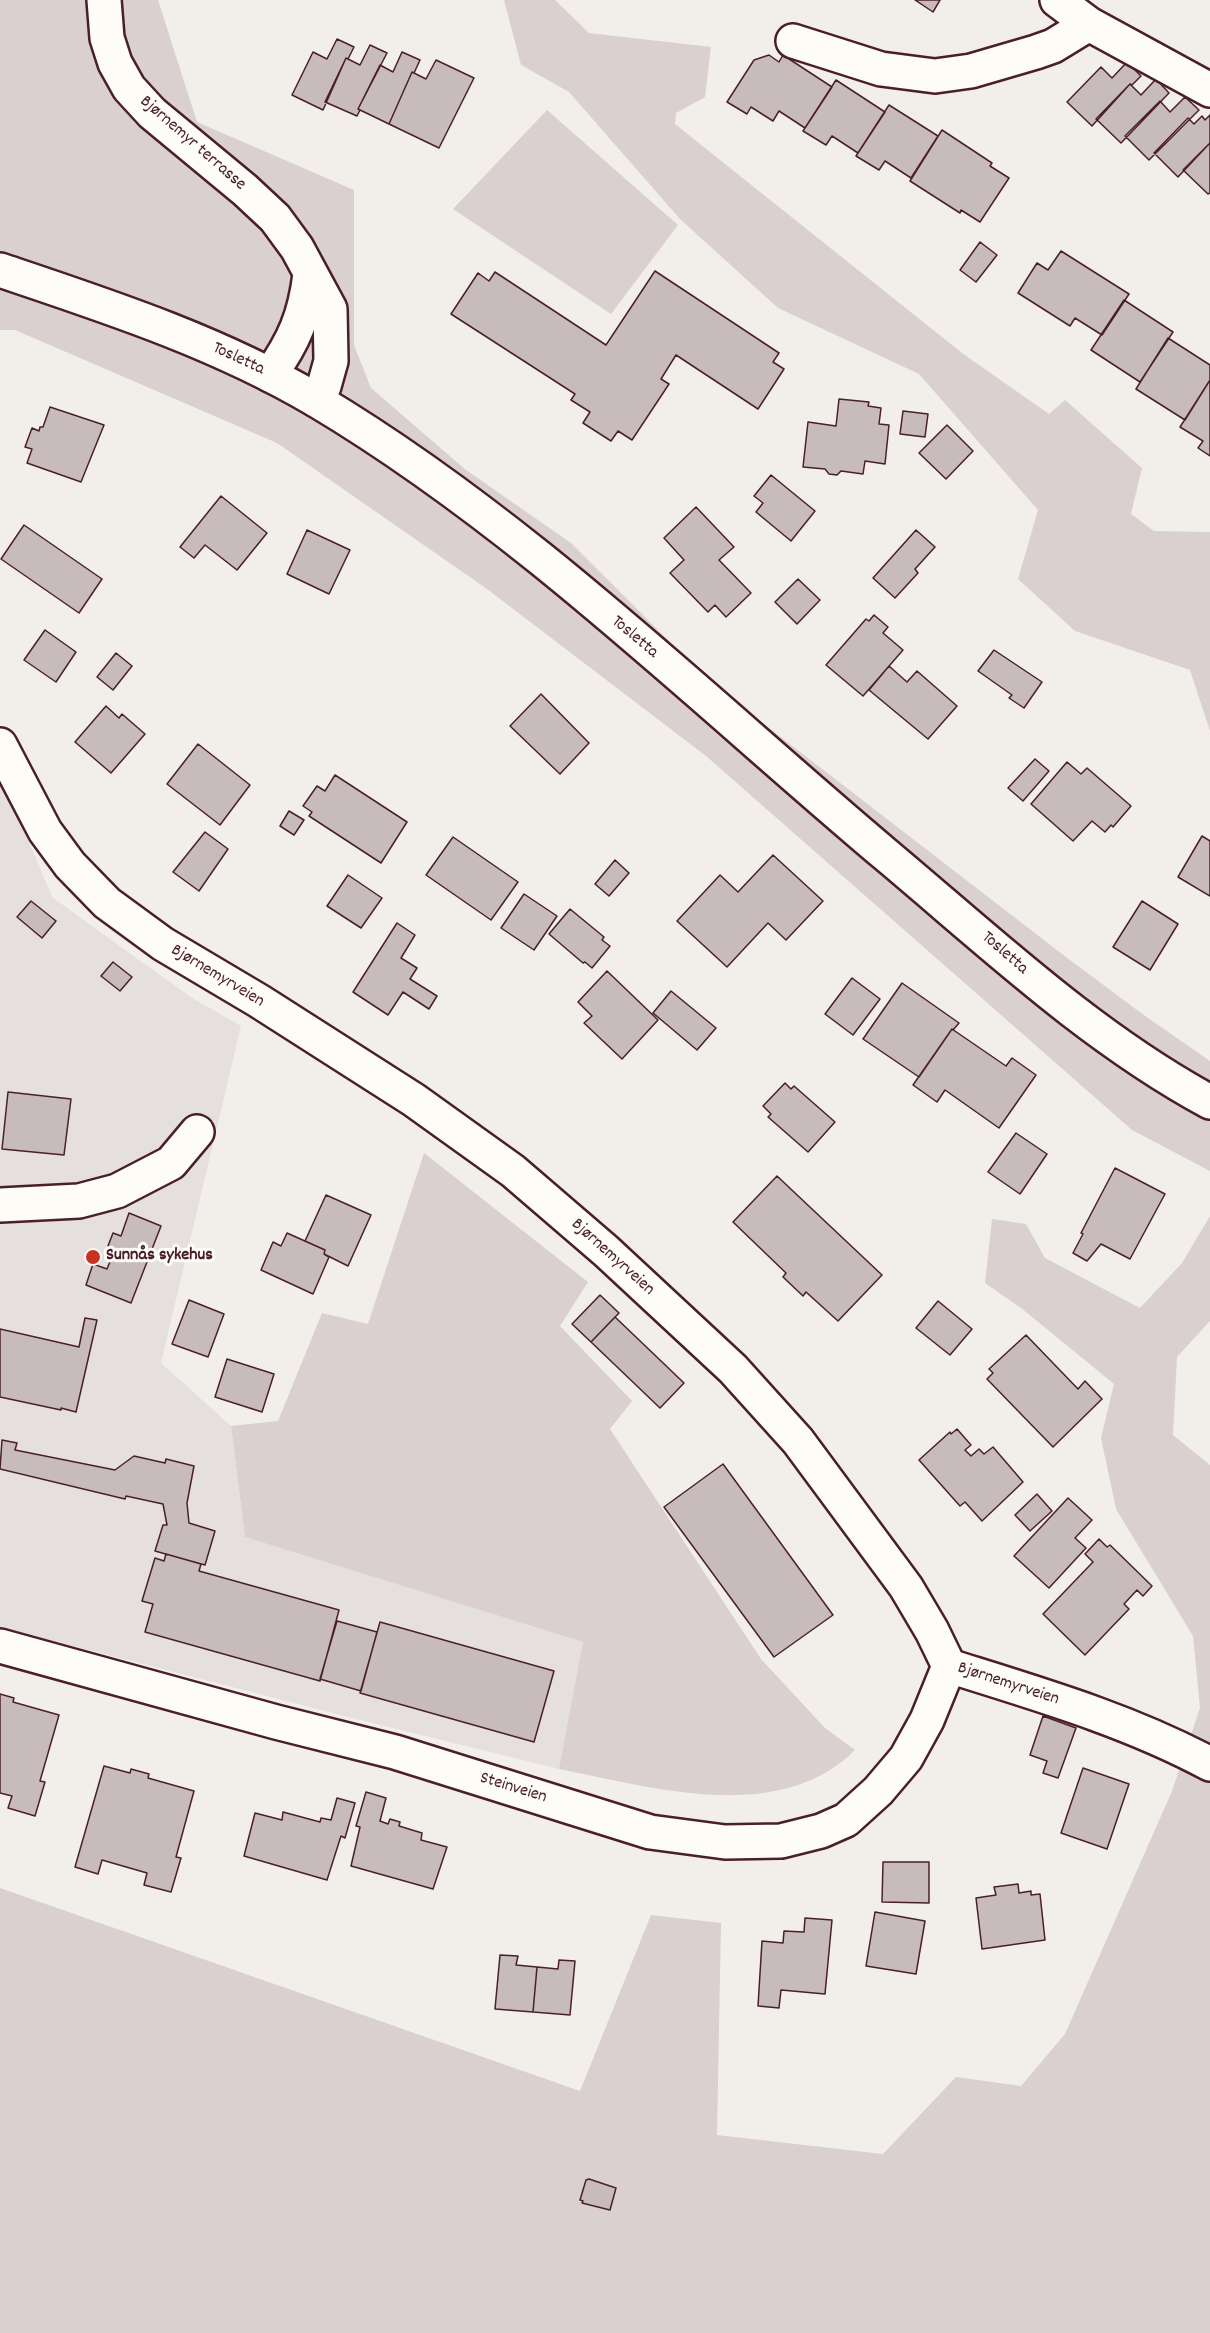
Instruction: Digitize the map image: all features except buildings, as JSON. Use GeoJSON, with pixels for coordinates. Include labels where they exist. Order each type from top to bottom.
{"type":"FeatureCollection","features":[{"type":"Feature","properties":{"kind":"street","name":"Bjørnemyr terrasse"},"geometry":{"type":"LineString","coordinates":[[104,0],[107,38],[116,63],[129,87],[152,113],[245,190],[275,218],[297,248],[330,309],[331,361],[324,386],[316,400]]}},
{"type":"Feature","properties":{"kind":"street"},"geometry":{"type":"LineString","coordinates":[[1057,0],[1089,24],[1210,90]]}},
{"type":"Feature","properties":{"kind":"street"},"geometry":{"type":"LineString","coordinates":[[793,41],[880,69],[935,76],[970,71],[1036,52],[1053,46],[1089,24]]}},
{"type":"Feature","properties":{"kind":"street","name":"Tosletta"},"geometry":{"type":"LineString","coordinates":[[0,270],[207,345],[270,375],[316,400],[431,476],[495,523],[715,706],[836,813],[1034,980],[1123,1049],[1162,1075],[1210,1102]]}},
{"type":"Feature","properties":{"kind":"street"},"geometry":{"type":"LineString","coordinates":[[270,375],[289,348],[306,306],[310,274]]}},
{"type":"Feature","properties":{"kind":"street","name":"Bjørnemyrveien"},"geometry":{"type":"LineString","coordinates":[[0,745],[45,831],[70,865],[107,903],[163,944],[259,1001],[414,1100],[513,1172],[606,1251],[733,1369],[798,1441],[906,1587],[950,1666],[1087,1711],[1168,1742],[1210,1764]]}},
{"type":"Feature","properties":{"kind":"street"},"geometry":{"type":"LineString","coordinates":[[0,1205],[79,1201],[117,1191],[171,1163],[197,1132]]}},
{"type":"Feature","properties":{"kind":"street","name":"Steinveien"},"geometry":{"type":"LineString","coordinates":[[0,1646],[276,1722],[396,1752],[650,1832],[725,1842],[781,1841],[821,1831],[846,1820],[878,1791],[906,1758],[927,1720],[950,1666]]}},
{"type":"Feature","properties":{"kind":"shaded area"},"geometry":{"type":"Polygon","coordinates":[[[0,0],[158,0],[197,122],[354,190],[354,345],[371,388],[466,470],[571,543],[712,684],[1062,954],[1210,1061],[1210,1171],[1132,1130],[706,756],[487,589],[277,443],[15,330],[0,330],[0,0]]]}},
{"type":"Feature","properties":{"kind":"shaded area"},"geometry":{"type":"Polygon","coordinates":[[[504,0],[555,0],[589,33],[711,47],[705,97],[676,113],[675,124],[962,353],[1049,414],[1065,400],[1142,468],[1131,514],[1154,531],[1210,532],[1210,731],[1190,670],[1075,631],[1018,579],[1038,510],[919,374],[778,308],[680,219],[569,92],[521,65],[504,0]]]}},
{"type":"Feature","properties":{"kind":"shaded area"},"geometry":{"type":"Polygon","coordinates":[[[547,110],[678,225],[611,314],[453,209],[547,110]]]}},
{"type":"Feature","properties":{"kind":"shaded area","name":"Sunnås sykehus"},"geometry":{"type":"Polygon","coordinates":[[[0,773],[52,897],[192,998],[241,1026],[161,1363],[231,1426],[245,1537],[583,1642],[559,1769],[0,1627],[0,773]]]}},
{"type":"Feature","properties":{"kind":"shaded area"},"geometry":{"type":"Polygon","coordinates":[[[424,1153],[588,1282],[560,1326],[632,1401],[610,1429],[761,1659],[825,1728],[855,1750],[824,1773],[790,1788],[752,1794],[713,1795],[673,1791],[559,1769],[583,1642],[245,1537],[231,1426],[278,1421],[322,1313],[368,1324],[424,1153]]]}},
{"type":"Feature","properties":{"kind":"shaded area"},"geometry":{"type":"Polygon","coordinates":[[[1210,1216],[1210,1321],[1177,1357],[1173,1435],[1210,1465],[1210,2333],[0,2333],[0,1888],[580,2091],[651,1915],[721,1923],[717,2135],[883,2154],[956,2077],[1021,2086],[1065,2034],[1172,1791],[1200,1708],[1193,1636],[1116,1509],[1101,1438],[1114,1384],[1021,1308],[985,1283],[992,1219],[1026,1224],[1045,1258],[1140,1308],[1182,1263],[1210,1216]]]}},
{"type":"Feature","properties":{"kind":"place","name":"Sunnås sykehus"},"geometry":{"type":"Point","coordinates":[93,1257]}}]}
